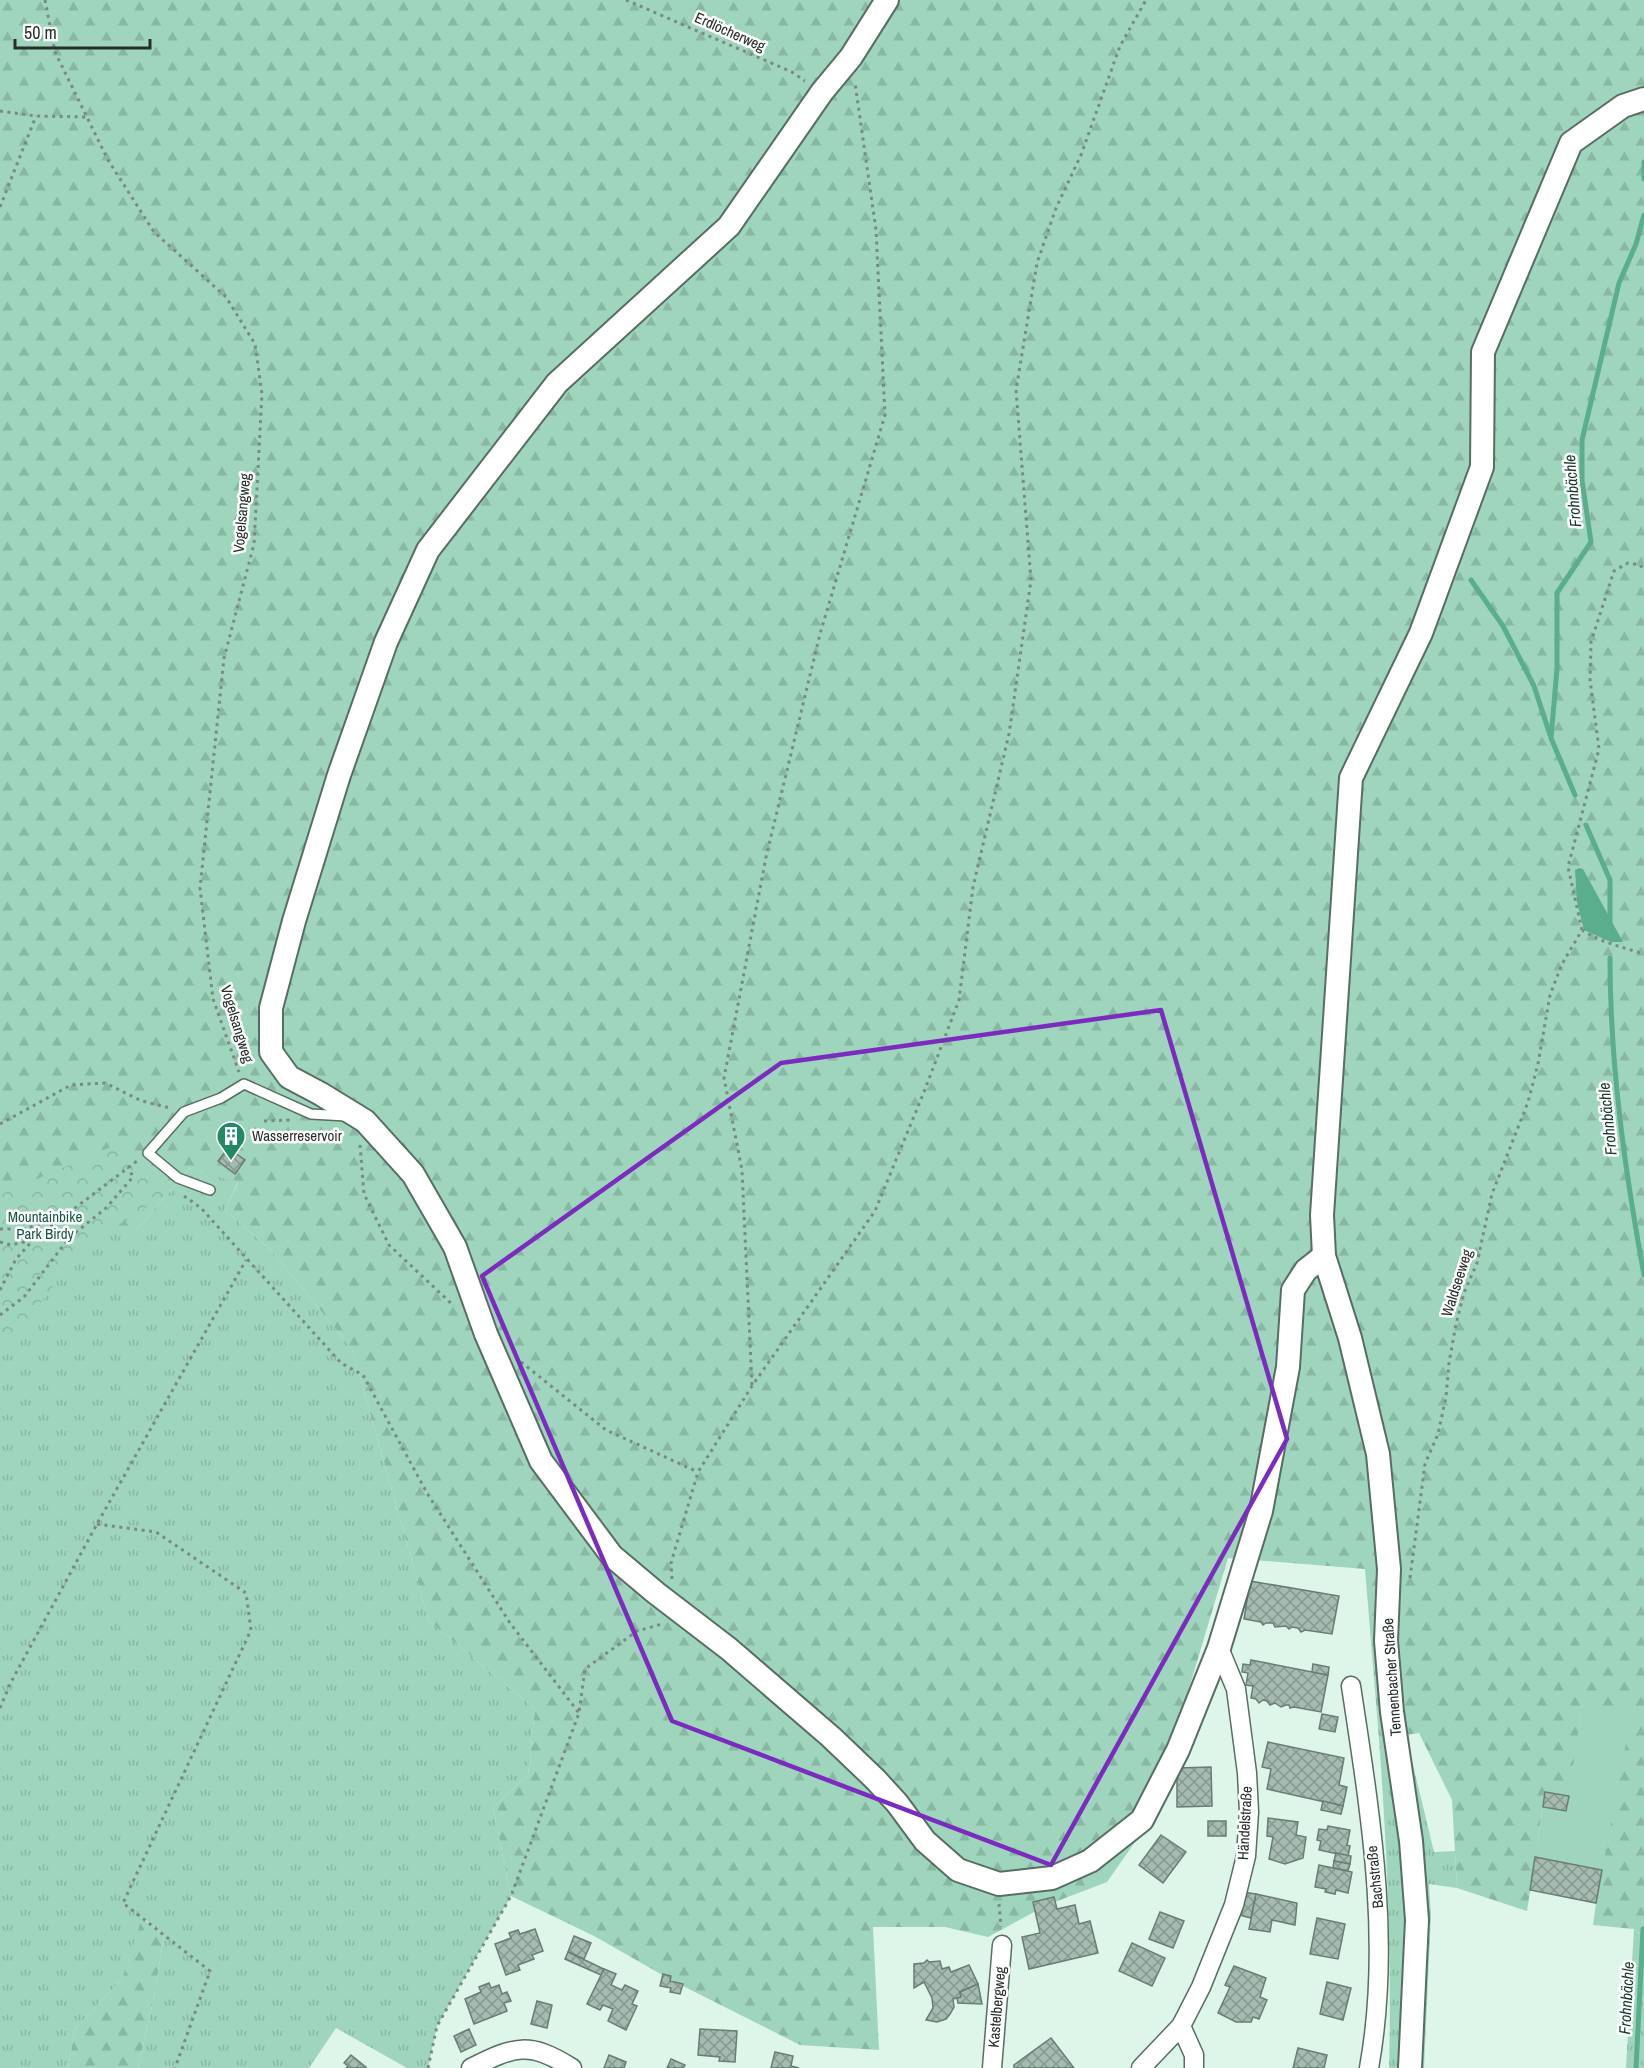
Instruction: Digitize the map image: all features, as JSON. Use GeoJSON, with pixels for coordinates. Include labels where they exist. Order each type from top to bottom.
{"type":"FeatureCollection","features":[{"type":"Feature","properties":{"kind":"street"},"geometry":{"type":"LineString","coordinates":[[887,0],[851,57],[822,92],[729,226],[557,383],[428,550],[386,642],[339,775],[294,921],[271,1008],[271,1052],[289,1077],[365,1121],[413,1174],[454,1247],[486,1334],[542,1461],[612,1556],[729,1649],[831,1737],[897,1803],[925,1841],[958,1870],[999,1884],[1052,1878],[1090,1861],[1142,1820],[1178,1750],[1219,1648],[1261,1511],[1288,1367],[1293,1290],[1306,1270],[1324,1256]]}},
{"type":"Feature","properties":{"kind":"street","name":"Tennenbacher Straße"},"geometry":{"type":"LineString","coordinates":[[1410,2068],[1418,1920],[1411,1841],[1392,1712],[1386,1641],[1389,1569],[1378,1454],[1350,1338],[1324,1256],[1322,1215],[1351,778],[1421,633],[1482,467],[1483,352],[1571,143],[1623,106],[1644,99]]}},
{"type":"Feature","properties":{"kind":"street","name":"Händelstraße"},"geometry":{"type":"LineString","coordinates":[[1141,2068],[1181,2026],[1201,1987],[1234,1905],[1246,1856],[1249,1812],[1247,1773],[1236,1689],[1219,1648]]}},
{"type":"Feature","properties":{"kind":"street","name":"Bachstraße"},"geometry":{"type":"LineString","coordinates":[[1351,1686],[1365,1784],[1379,1917],[1376,2028],[1369,2068]]}},
{"type":"Feature","properties":{"kind":"street","name":"Kastelbergweg"},"geometry":{"type":"LineString","coordinates":[[992,2068],[1002,1945]]}},
{"type":"Feature","properties":{"kind":"street"},"geometry":{"type":"LineString","coordinates":[[1181,2026],[1194,2055],[1194,2068]]}},
{"type":"Feature","properties":{"kind":"street"},"geometry":{"type":"LineString","coordinates":[[471,2068],[504,2052],[532,2049],[550,2055],[572,2068]]}},
{"type":"Feature","properties":{"kind":"lane"},"geometry":{"type":"LineString","coordinates":[[210,1190],[178,1178],[148,1153],[184,1112],[221,1098],[244,1084],[311,1114],[358,1116]]}},
{"type":"Feature","properties":{"kind":"path","name":"Vogelsangweg"},"geometry":{"type":"LineString","coordinates":[[45,0],[56,52],[108,160],[154,232],[226,297],[255,344],[262,394],[254,544],[224,658],[200,888],[213,999],[244,1084]]}},
{"type":"Feature","properties":{"kind":"path","name":"Erdlöcherweg"},"geometry":{"type":"LineString","coordinates":[[626,0],[792,72],[822,92]]}},
{"type":"Feature","properties":{"kind":"path"},"geometry":{"type":"LineString","coordinates":[[672,1588],[671,1563],[698,1472],[752,1386],[875,1211],[924,1092],[958,1000],[973,887],[1009,734],[1030,580],[1016,390],[1038,263],[1056,208],[1082,155],[1120,46],[1146,0]]}},
{"type":"Feature","properties":{"kind":"path"},"geometry":{"type":"LineString","coordinates":[[752,1386],[742,1170],[723,1078],[766,857],[820,634],[885,415],[876,230],[851,57]]}},
{"type":"Feature","properties":{"kind":"path"},"geometry":{"type":"LineString","coordinates":[[0,111],[36,116],[87,117]]}},
{"type":"Feature","properties":{"kind":"path"},"geometry":{"type":"LineString","coordinates":[[0,207],[36,116]]}},
{"type":"Feature","properties":{"kind":"path"},"geometry":{"type":"LineString","coordinates":[[1644,570],[1640,565],[1628,563],[1614,571],[1591,642],[1590,680],[1599,749],[1568,867],[1582,930],[1613,946],[1644,954]]}},
{"type":"Feature","properties":{"kind":"path","name":"Waldseeweg"},"geometry":{"type":"LineString","coordinates":[[1410,1586],[1425,1464],[1438,1434],[1456,1324],[1464,1293],[1477,1263],[1492,1194],[1528,1102],[1538,1064],[1550,995],[1562,964],[1582,930]]}},
{"type":"Feature","properties":{"kind":"path"},"geometry":{"type":"LineString","coordinates":[[0,1124],[71,1085],[105,1083],[142,1101],[184,1112]]}},
{"type":"Feature","properties":{"kind":"path"},"geometry":{"type":"LineString","coordinates":[[358,1116],[364,1194],[389,1245],[454,1306]]}},
{"type":"Feature","properties":{"kind":"path"},"geometry":{"type":"LineString","coordinates":[[0,1290],[16,1259],[34,1239],[128,1167],[132,1177],[117,1196],[92,1221],[69,1238],[24,1297],[0,1315]]}},
{"type":"Feature","properties":{"kind":"path"},"geometry":{"type":"LineString","coordinates":[[184,1196],[201,1208],[341,1363],[363,1375],[427,1493],[510,1623],[579,1713]]}},
{"type":"Feature","properties":{"kind":"path"},"geometry":{"type":"LineString","coordinates":[[0,1229],[24,1229],[65,1217]]}},
{"type":"Feature","properties":{"kind":"path"},"geometry":{"type":"LineString","coordinates":[[0,1242],[11,1245],[34,1239]]}},
{"type":"Feature","properties":{"kind":"path"},"geometry":{"type":"LineString","coordinates":[[0,1708],[10,1684],[97,1524],[246,1260]]}},
{"type":"Feature","properties":{"kind":"path"},"geometry":{"type":"LineString","coordinates":[[514,1356],[606,1430],[698,1472]]}},
{"type":"Feature","properties":{"kind":"path"},"geometry":{"type":"LineString","coordinates":[[97,1524],[156,1532],[246,1593],[251,1630],[123,1903],[210,1971],[176,2068]]}},
{"type":"Feature","properties":{"kind":"path"},"geometry":{"type":"LineString","coordinates":[[428,2068],[436,2026],[511,1896],[579,1713],[585,1669],[638,1630],[689,1617]]}},
{"type":"Feature","properties":{"kind":"path"},"geometry":{"type":"LineString","coordinates":[[999,1884],[1002,1945]]}},
{"type":"Feature","properties":{"kind":"highlighted area"},"geometry":{"type":"Polygon","coordinates":[[[1161,1010],[1287,1439],[1051,1865],[672,1721],[482,1276],[781,1063],[1161,1010]]]}},
{"type":"Feature","properties":{"kind":"green space"},"geometry":{"type":"Polygon","coordinates":[[[0,0],[1644,0],[1644,1937],[1634,1929],[1593,1925],[1596,1903],[1583,1704],[1569,1796],[1545,1793],[1527,1911],[1457,1888],[1452,1800],[1419,1733],[1379,1739],[1365,1569],[1228,1558],[1149,1822],[1107,1882],[1047,1905],[988,1937],[945,1927],[873,1927],[879,2050],[800,2045],[673,1981],[594,1936],[511,1896],[493,1807],[528,1775],[535,1709],[429,1621],[352,1349],[271,1250],[225,1210],[238,1183],[190,1168],[133,1234],[117,1226],[0,1202],[0,0]]]}},
{"type":"Feature","properties":{"kind":"green space","name":"Mountainbike Park Birdy"},"geometry":{"type":"Polygon","coordinates":[[[120,1143],[170,1193],[91,1242],[62,1274],[24,1325],[0,1339],[0,1195],[120,1143]]]}},
{"type":"Feature","properties":{"kind":"green space"},"geometry":{"type":"Polygon","coordinates":[[[107,1159],[133,1234],[190,1168],[238,1182],[225,1210],[271,1250],[352,1349],[429,1621],[535,1709],[528,1775],[493,1807],[511,1896],[437,2026],[428,2068],[407,2068],[336,2028],[309,2068],[138,2068],[154,1997],[164,1935],[143,1918],[122,1979],[75,2029],[68,2068],[0,2068],[0,1202],[107,1159]]]}},
{"type":"Feature","properties":{"kind":"green space"},"geometry":{"type":"Polygon","coordinates":[[[1583,1703],[1632,1711],[1602,1870],[1535,1857],[1543,1807],[1566,1811],[1583,1703]]]}},
{"type":"Feature","properties":{"kind":"green space"},"geometry":{"type":"Polygon","coordinates":[[[1406,1736],[1434,1852],[1455,1851],[1457,1888],[1429,1884],[1431,1916],[1424,2068],[1389,2068],[1388,1904],[1379,1739],[1406,1736]]]}},
{"type":"Feature","properties":{"kind":"green space"},"geometry":{"type":"Polygon","coordinates":[[[142,1918],[164,1935],[154,1997],[138,2068],[68,2068],[75,2029],[122,1979],[142,1918]]]}},
{"type":"Feature","properties":{"kind":"green space"},"geometry":{"type":"Polygon","coordinates":[[[1634,1929],[1644,1937],[1644,2068],[1626,2068],[1634,1929]]]}},
{"type":"Feature","properties":{"kind":"shaded area"},"geometry":{"type":"Polygon","coordinates":[[[1583,869],[1623,942],[1611,942],[1584,930],[1577,902],[1575,870],[1583,869]]]}},
{"type":"Feature","properties":{"kind":"building","name":"Wasserreservoir"},"geometry":{"type":"Polygon","coordinates":[[[228,1148],[245,1160],[235,1174],[218,1161],[228,1148]]]}},
{"type":"Feature","properties":{"kind":"building"},"geometry":{"type":"Polygon","coordinates":[[[1250,1581],[1339,1596],[1332,1634],[1305,1630],[1301,1632],[1298,1628],[1275,1627],[1273,1623],[1263,1625],[1261,1622],[1244,1619],[1250,1581]]]}},
{"type":"Feature","properties":{"kind":"building"},"geometry":{"type":"Polygon","coordinates":[[[1251,1660],[1328,1675],[1321,1712],[1290,1708],[1289,1705],[1281,1707],[1275,1703],[1270,1705],[1263,1700],[1259,1703],[1256,1699],[1251,1698],[1253,1686],[1246,1685],[1248,1673],[1242,1672],[1243,1664],[1250,1665],[1251,1660]]]}},
{"type":"Feature","properties":{"kind":"building"},"geometry":{"type":"Polygon","coordinates":[[[1313,1664],[1329,1667],[1328,1675],[1312,1672],[1313,1664]]]}},
{"type":"Feature","properties":{"kind":"building"},"geometry":{"type":"Polygon","coordinates":[[[1322,1714],[1338,1717],[1335,1732],[1319,1729],[1322,1714]]]}},
{"type":"Feature","properties":{"kind":"building"},"geometry":{"type":"Polygon","coordinates":[[[1268,1742],[1344,1758],[1339,1785],[1347,1787],[1343,1806],[1267,1789],[1271,1769],[1262,1767],[1268,1742]]]}},
{"type":"Feature","properties":{"kind":"building"},"geometry":{"type":"Polygon","coordinates":[[[1211,1767],[1212,1806],[1177,1807],[1177,1768],[1211,1767]]]}},
{"type":"Feature","properties":{"kind":"building"},"geometry":{"type":"Polygon","coordinates":[[[1545,1792],[1569,1796],[1566,1811],[1543,1807],[1545,1792]]]}},
{"type":"Feature","properties":{"kind":"building"},"geometry":{"type":"Polygon","coordinates":[[[1323,1801],[1343,1806],[1341,1814],[1321,1810],[1323,1801]]]}},
{"type":"Feature","properties":{"kind":"building"},"geometry":{"type":"Polygon","coordinates":[[[1268,1818],[1298,1822],[1296,1835],[1306,1837],[1303,1858],[1285,1864],[1269,1859],[1273,1837],[1267,1836],[1268,1818]]]}},
{"type":"Feature","properties":{"kind":"building"},"geometry":{"type":"Polygon","coordinates":[[[1208,1821],[1226,1821],[1226,1836],[1208,1836],[1208,1821]]]}},
{"type":"Feature","properties":{"kind":"building"},"geometry":{"type":"Polygon","coordinates":[[[1328,1826],[1350,1830],[1347,1845],[1350,1846],[1348,1856],[1319,1850],[1321,1841],[1317,1840],[1319,1829],[1327,1830],[1328,1826]]]}},
{"type":"Feature","properties":{"kind":"building"},"geometry":{"type":"Polygon","coordinates":[[[1161,1835],[1186,1852],[1163,1883],[1139,1865],[1161,1835]]]}},
{"type":"Feature","properties":{"kind":"building"},"geometry":{"type":"Polygon","coordinates":[[[1336,1853],[1351,1856],[1350,1864],[1334,1861],[1336,1853]]]}},
{"type":"Feature","properties":{"kind":"building"},"geometry":{"type":"Polygon","coordinates":[[[1535,1857],[1602,1870],[1596,1903],[1530,1890],[1535,1857]]]}},
{"type":"Feature","properties":{"kind":"building"},"geometry":{"type":"Polygon","coordinates":[[[1334,1861],[1350,1864],[1348,1871],[1333,1868],[1334,1861]]]}},
{"type":"Feature","properties":{"kind":"building"},"geometry":{"type":"Polygon","coordinates":[[[1319,1865],[1352,1872],[1348,1893],[1336,1890],[1335,1894],[1315,1887],[1319,1865]]]}},
{"type":"Feature","properties":{"kind":"building"},"geometry":{"type":"Polygon","coordinates":[[[1244,1892],[1256,1894],[1251,1918],[1239,1915],[1244,1892]]]}},
{"type":"Feature","properties":{"kind":"building"},"geometry":{"type":"Polygon","coordinates":[[[1256,1894],[1297,1903],[1295,1925],[1272,1920],[1270,1932],[1249,1929],[1256,1894]]]}},
{"type":"Feature","properties":{"kind":"building"},"geometry":{"type":"Polygon","coordinates":[[[1054,1897],[1057,1909],[1075,1905],[1079,1924],[1090,1921],[1098,1953],[1029,1969],[1022,1937],[1040,1933],[1033,1902],[1054,1897]]]}},
{"type":"Feature","properties":{"kind":"building"},"geometry":{"type":"Polygon","coordinates":[[[1160,1912],[1184,1921],[1173,1948],[1149,1939],[1160,1912]]]}},
{"type":"Feature","properties":{"kind":"building"},"geometry":{"type":"Polygon","coordinates":[[[1317,1918],[1345,1924],[1338,1959],[1310,1954],[1317,1918]]]}},
{"type":"Feature","properties":{"kind":"building"},"geometry":{"type":"Polygon","coordinates":[[[535,1929],[543,1951],[532,1955],[534,1959],[518,1965],[520,1970],[506,1975],[495,1944],[511,1938],[509,1933],[518,1930],[520,1934],[535,1929]]]}},
{"type":"Feature","properties":{"kind":"building"},"geometry":{"type":"Polygon","coordinates":[[[574,1936],[591,1943],[584,1959],[568,1952],[574,1936]]]}},
{"type":"Feature","properties":{"kind":"building"},"geometry":{"type":"Polygon","coordinates":[[[1132,1943],[1165,1958],[1152,1986],[1119,1971],[1132,1943]]]}},
{"type":"Feature","properties":{"kind":"building"},"geometry":{"type":"Polygon","coordinates":[[[568,1952],[604,1969],[601,1975],[565,1959],[568,1952]]]}},
{"type":"Feature","properties":{"kind":"building"},"geometry":{"type":"Polygon","coordinates":[[[927,1960],[929,1962],[940,1961],[942,1969],[949,1967],[951,1972],[969,1965],[978,1984],[960,1992],[961,1997],[953,1999],[954,2007],[950,2014],[946,2019],[937,2022],[926,2020],[933,2008],[932,1998],[924,1982],[914,1988],[914,1964],[924,1963],[927,1960]]]}},
{"type":"Feature","properties":{"kind":"building"},"geometry":{"type":"Polygon","coordinates":[[[1234,1966],[1266,1978],[1260,1997],[1267,2000],[1259,2019],[1253,2017],[1251,2022],[1236,2022],[1218,2013],[1230,1987],[1225,1985],[1234,1966]]]}},
{"type":"Feature","properties":{"kind":"building"},"geometry":{"type":"Polygon","coordinates":[[[604,1969],[616,1974],[611,1985],[622,1990],[625,1985],[638,1991],[632,2004],[637,2006],[626,2030],[608,2021],[613,2009],[603,2005],[600,2010],[587,2004],[604,1969]]]}},
{"type":"Feature","properties":{"kind":"building"},"geometry":{"type":"Polygon","coordinates":[[[663,1974],[671,1976],[670,1981],[683,1984],[680,1994],[670,1992],[671,1988],[660,1986],[663,1974]]]}},
{"type":"Feature","properties":{"kind":"building"},"geometry":{"type":"Polygon","coordinates":[[[1327,1982],[1351,1988],[1343,2020],[1320,2014],[1327,1982]]]}},
{"type":"Feature","properties":{"kind":"building"},"geometry":{"type":"Polygon","coordinates":[[[489,1983],[491,1988],[499,1985],[502,1994],[507,1992],[511,2001],[504,2003],[507,2011],[474,2024],[465,1999],[481,1992],[479,1987],[489,1983]]]}},
{"type":"Feature","properties":{"kind":"building"},"geometry":{"type":"Polygon","coordinates":[[[978,1984],[982,2004],[958,2003],[957,1998],[961,1997],[960,1992],[978,1984]]]}},
{"type":"Feature","properties":{"kind":"building"},"geometry":{"type":"Polygon","coordinates":[[[537,2001],[552,2005],[547,2028],[531,2024],[537,2001]]]}},
{"type":"Feature","properties":{"kind":"building"},"geometry":{"type":"Polygon","coordinates":[[[469,2029],[476,2045],[461,2052],[454,2036],[469,2029]]]}},
{"type":"Feature","properties":{"kind":"building"},"geometry":{"type":"Polygon","coordinates":[[[700,2029],[737,2031],[735,2062],[719,2061],[720,2057],[698,2055],[700,2029]]]}},
{"type":"Feature","properties":{"kind":"building"},"geometry":{"type":"Polygon","coordinates":[[[1051,2038],[1074,2068],[1014,2068],[1014,2065],[1051,2038]]]}},
{"type":"Feature","properties":{"kind":"building"},"geometry":{"type":"Polygon","coordinates":[[[1298,2048],[1327,2055],[1324,2068],[1293,2068],[1298,2048]]]}},
{"type":"Feature","properties":{"kind":"building"},"geometry":{"type":"Polygon","coordinates":[[[775,2052],[793,2056],[791,2066],[799,2068],[771,2068],[775,2052]]]}},
{"type":"Feature","properties":{"kind":"building"},"geometry":{"type":"Polygon","coordinates":[[[351,2055],[366,2068],[346,2068],[348,2066],[344,2063],[351,2055]]]}},
{"type":"Feature","properties":{"kind":"building"},"geometry":{"type":"Polygon","coordinates":[[[609,2055],[626,2062],[624,2068],[604,2068],[609,2055]]]}},
{"type":"Feature","properties":{"kind":"building"},"geometry":{"type":"Polygon","coordinates":[[[671,2059],[685,2065],[683,2068],[667,2068],[671,2059]]]}},
{"type":"Feature","properties":{"kind":"waterway","name":"Frohnbächle"},"geometry":{"type":"LineString","coordinates":[[1644,162],[1644,179]]}},
{"type":"Feature","properties":{"kind":"waterway","name":"Frohnbächle"},"geometry":{"type":"LineString","coordinates":[[1575,795],[1551,738],[1557,669],[1557,593],[1591,542],[1582,480],[1582,440],[1619,283],[1636,244],[1644,215]]}},
{"type":"Feature","properties":{"kind":"waterway"},"geometry":{"type":"LineString","coordinates":[[1471,580],[1503,626],[1534,686],[1550,735]]}},
{"type":"Feature","properties":{"kind":"waterway","name":"Frohnbächle"},"geometry":{"type":"LineString","coordinates":[[1586,825],[1610,880],[1610,923]]}},
{"type":"Feature","properties":{"kind":"waterway","name":"Frohnbächle"},"geometry":{"type":"LineString","coordinates":[[1610,958],[1613,1038],[1620,1118],[1644,1275]]}},
{"type":"Feature","properties":{"kind":"waterway","name":"Frohnbächle"},"geometry":{"type":"LineString","coordinates":[[1636,2068],[1643,1929]]}},
{"type":"Feature","properties":{"kind":"place","name":"Wasserreservoir"},"geometry":{"type":"Point","coordinates":[231,1162]}}]}
